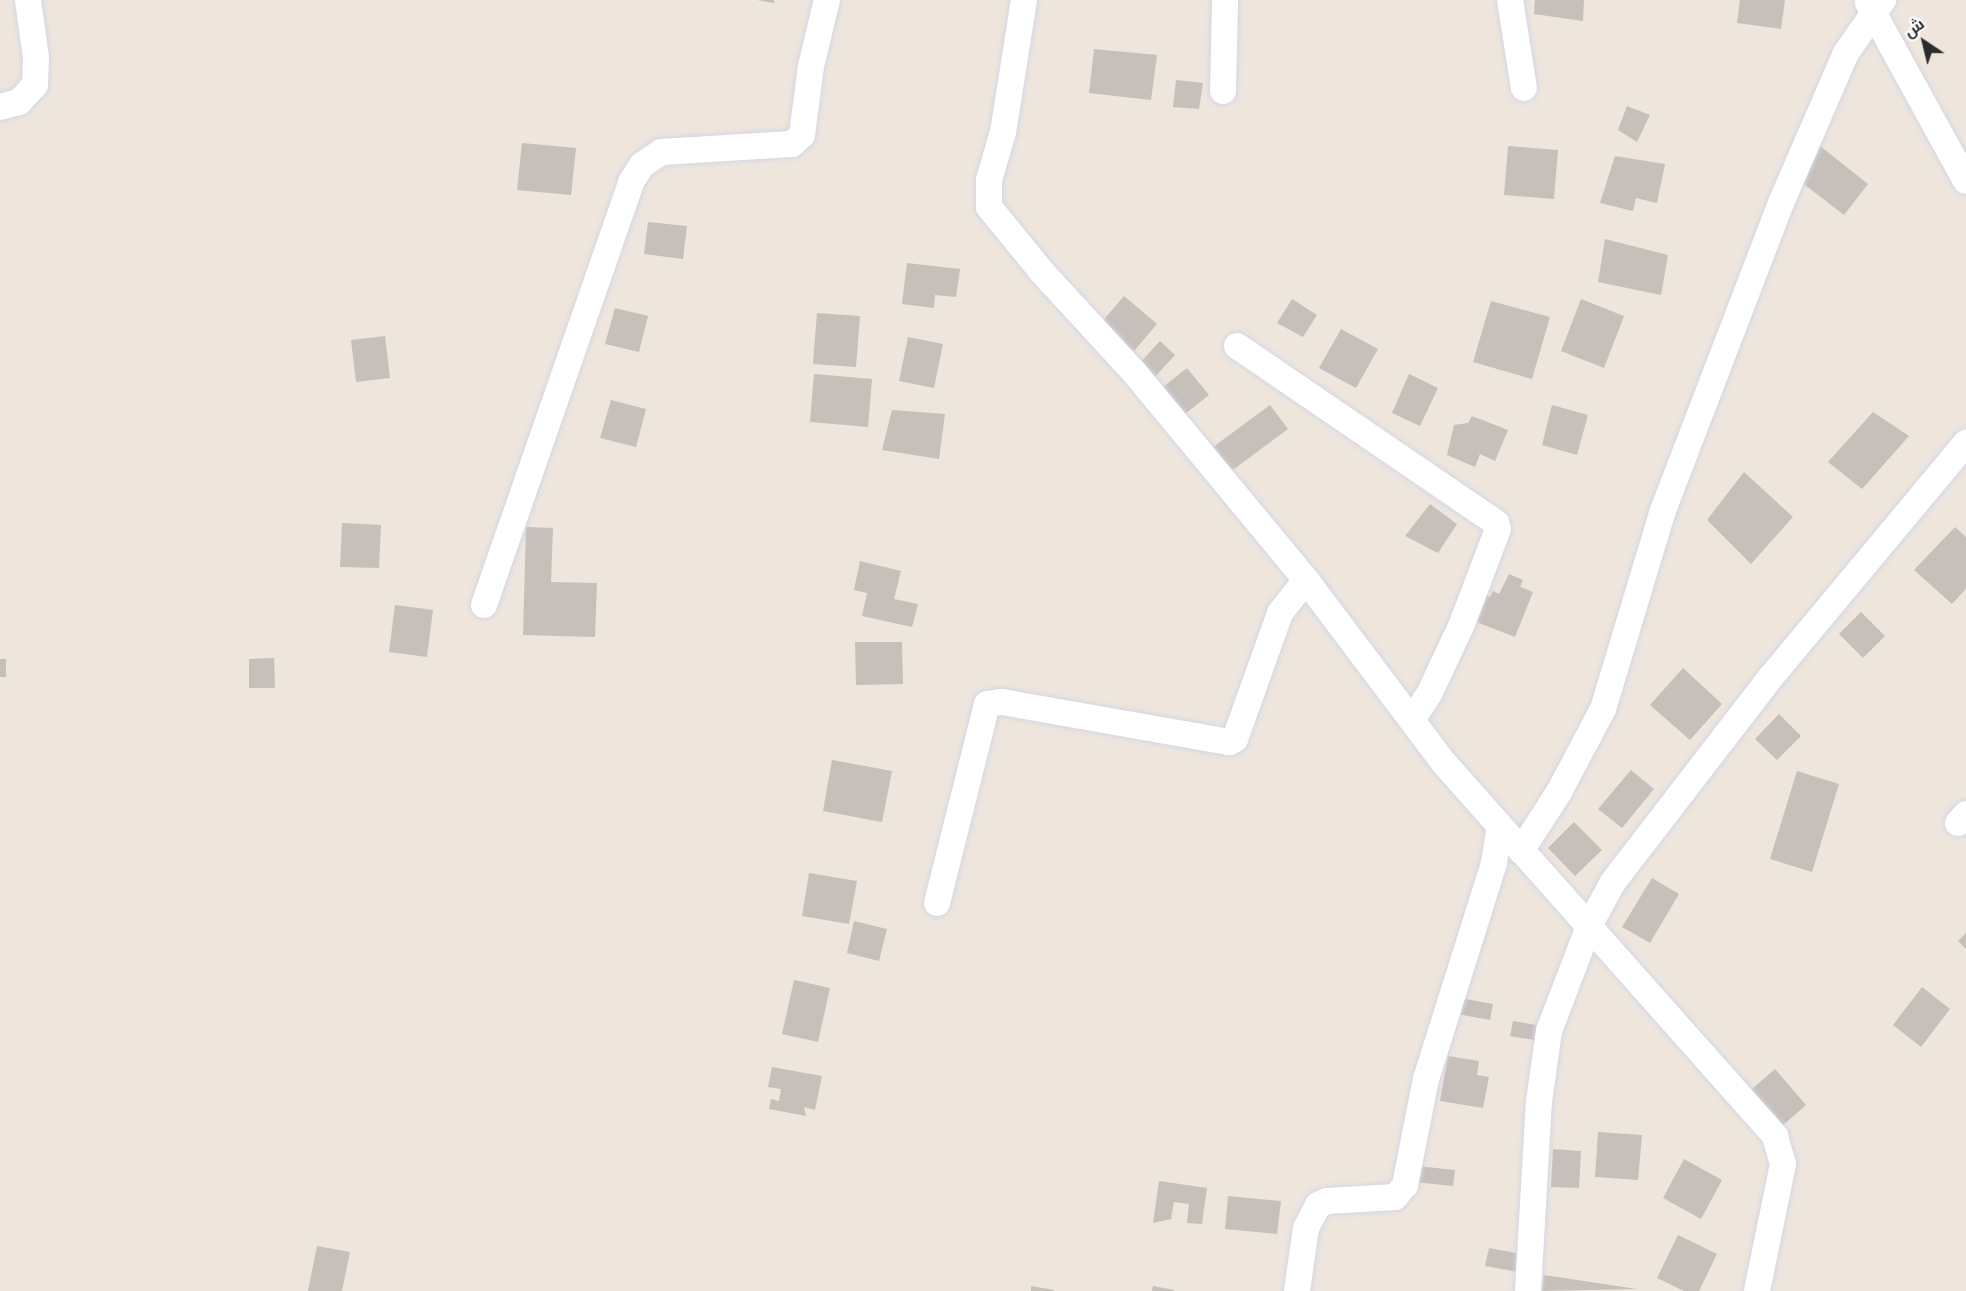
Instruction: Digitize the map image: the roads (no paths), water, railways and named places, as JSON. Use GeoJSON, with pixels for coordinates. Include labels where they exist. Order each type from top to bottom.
{"type":"FeatureCollection","features":[{"type":"Feature","properties":{"kind":"street"},"geometry":{"type":"LineString","coordinates":[[0,107],[19,102],[35,86],[36,58],[28,0]]}},
{"type":"Feature","properties":{"kind":"street"},"geometry":{"type":"LineString","coordinates":[[484,605],[631,182],[642,165],[661,152],[782,147],[802,135],[812,66],[827,0]]}},
{"type":"Feature","properties":{"kind":"street"},"geometry":{"type":"LineString","coordinates":[[1024,0],[1003,132],[989,180],[989,207],[1042,272],[1134,372],[1306,580],[1412,720],[1500,827],[1775,1136],[1783,1164],[1757,1291]]}},
{"type":"Feature","properties":{"kind":"street"},"geometry":{"type":"LineString","coordinates":[[1223,91],[1225,0]]}},
{"type":"Feature","properties":{"kind":"street"},"geometry":{"type":"LineString","coordinates":[[1510,0],[1524,88]]}},
{"type":"Feature","properties":{"kind":"street"},"geometry":{"type":"LineString","coordinates":[[1874,5],[1966,182]]}},
{"type":"Feature","properties":{"kind":"street"},"geometry":{"type":"LineString","coordinates":[[1521,851],[1604,709],[1662,513],[1781,203],[1846,53],[1874,5]]}},
{"type":"Feature","properties":{"kind":"street"},"geometry":{"type":"LineString","coordinates":[[1237,346],[1496,523],[1498,529],[1462,624],[1429,694],[1412,720]]}},
{"type":"Feature","properties":{"kind":"street"},"geometry":{"type":"LineString","coordinates":[[1528,1291],[1539,1102],[1549,1031],[1588,926],[1613,882],[1772,677],[1966,443]]}},
{"type":"Feature","properties":{"kind":"street"},"geometry":{"type":"LineString","coordinates":[[937,903],[987,704],[1002,702],[1230,742],[1235,739],[1280,613],[1306,580]]}},
{"type":"Feature","properties":{"kind":"street"},"geometry":{"type":"LineString","coordinates":[[1297,1291],[1306,1228],[1318,1205],[1327,1201],[1395,1197],[1405,1185],[1426,1079],[1484,896],[1500,827]]}}]}
